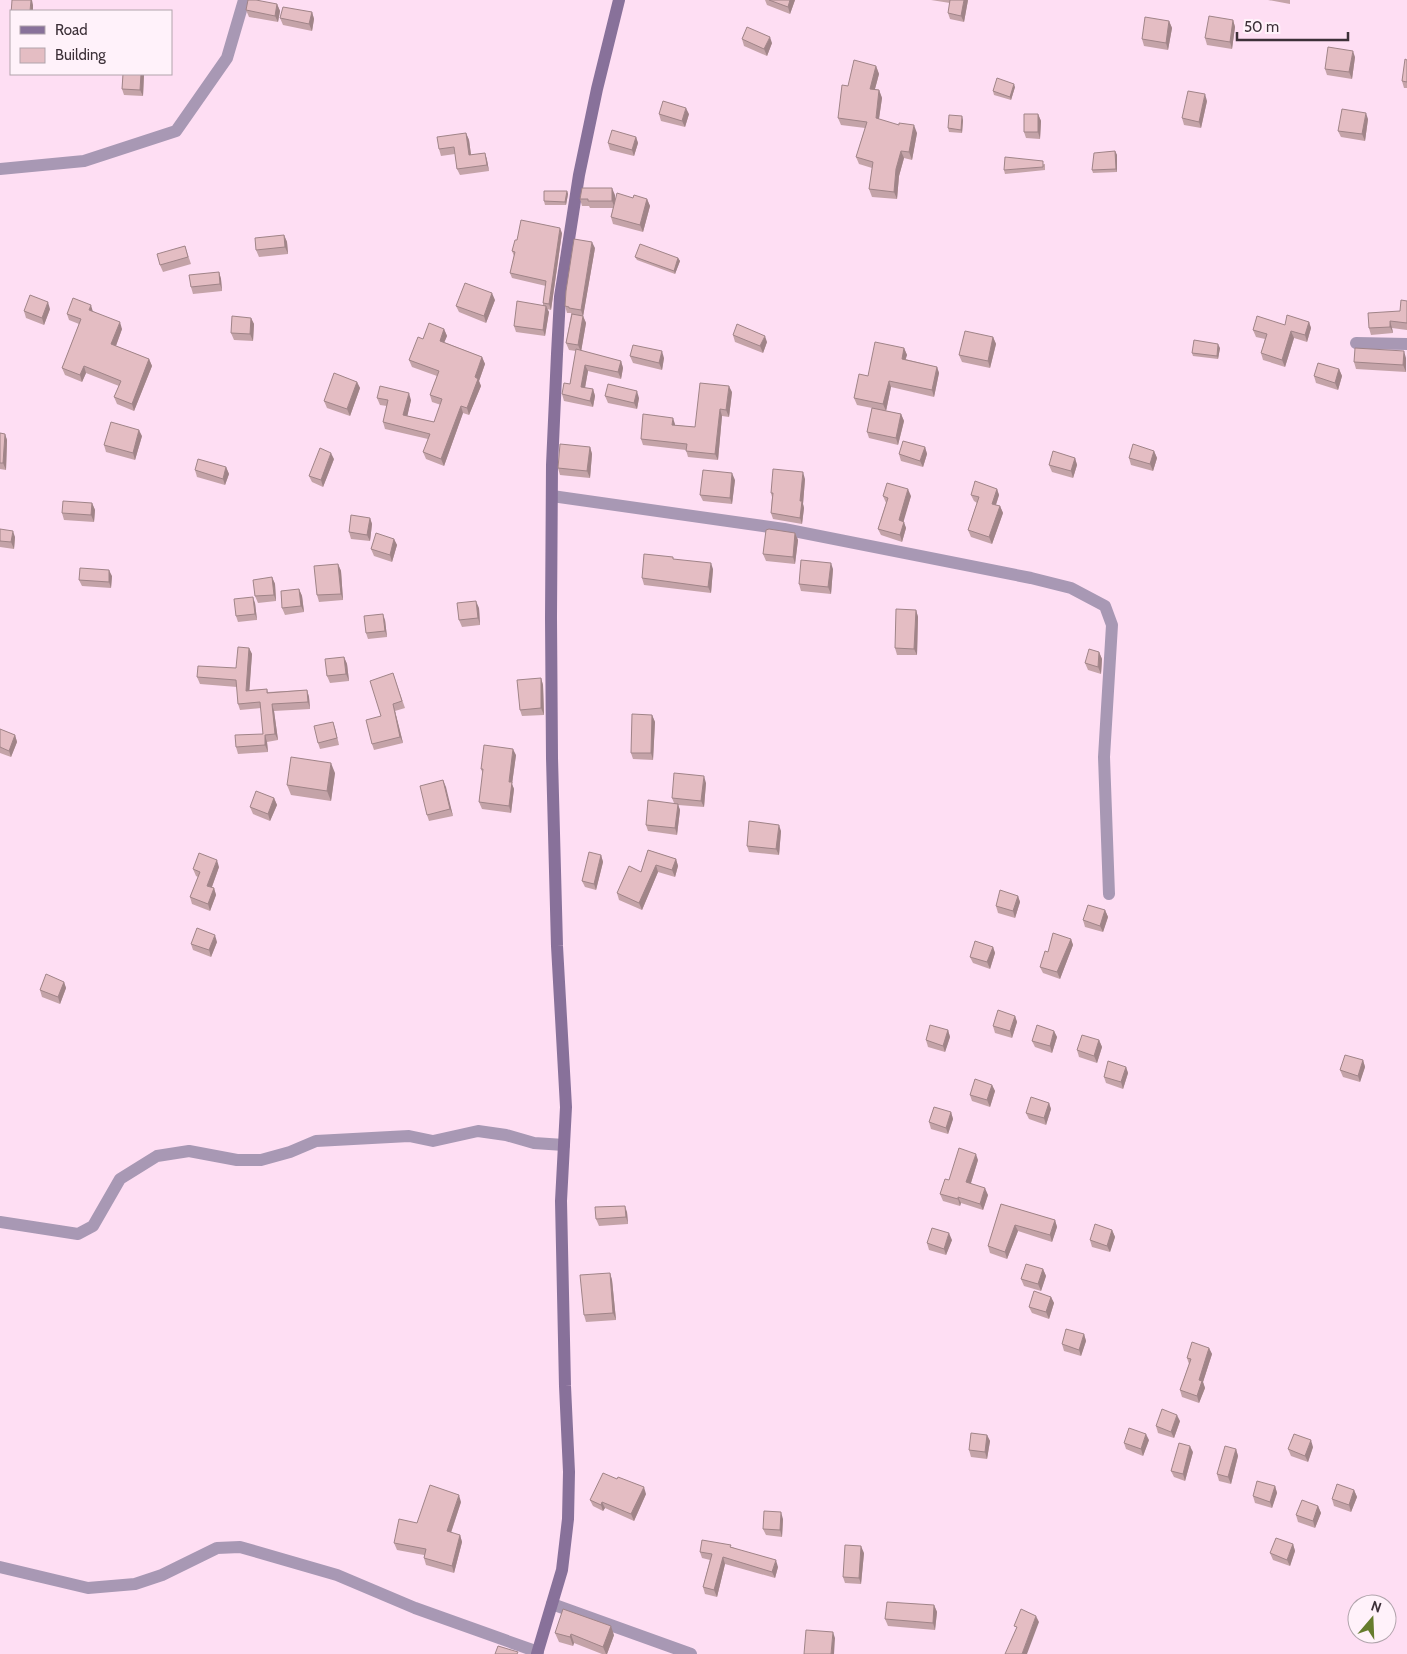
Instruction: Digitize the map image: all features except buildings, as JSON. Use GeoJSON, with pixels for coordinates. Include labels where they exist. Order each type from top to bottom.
{"type":"FeatureCollection","features":[{"type":"Feature","properties":{"kind":"street"},"geometry":{"type":"LineString","coordinates":[[0,169],[84,161],[176,131],[227,58],[244,0]]}},
{"type":"Feature","properties":{"kind":"street"},"geometry":{"type":"LineString","coordinates":[[0,1567],[88,1588],[135,1584],[162,1575],[217,1548],[240,1547],[338,1575],[415,1608],[537,1653],[562,1570],[568,1518],[570,1472],[561,1210],[566,1107],[557,946],[552,758],[552,496],[556,354],[560,296],[579,176],[597,89],[619,0]]}},
{"type":"Feature","properties":{"kind":"street"},"geometry":{"type":"LineString","coordinates":[[1356,343],[1407,344]]}},
{"type":"Feature","properties":{"kind":"street"},"geometry":{"type":"LineString","coordinates":[[552,496],[794,530],[1031,578],[1071,588],[1105,606],[1112,625],[1104,757],[1109,894]]}},
{"type":"Feature","properties":{"kind":"street"},"geometry":{"type":"LineString","coordinates":[[0,1222],[78,1234],[94,1226],[120,1179],[157,1156],[188,1151],[237,1160],[261,1160],[290,1152],[316,1141],[409,1136],[432,1141],[478,1131],[506,1135],[534,1143],[564,1145]]}},
{"type":"Feature","properties":{"kind":"street"},"geometry":{"type":"LineString","coordinates":[[552,1604],[690,1654]]}}]}
